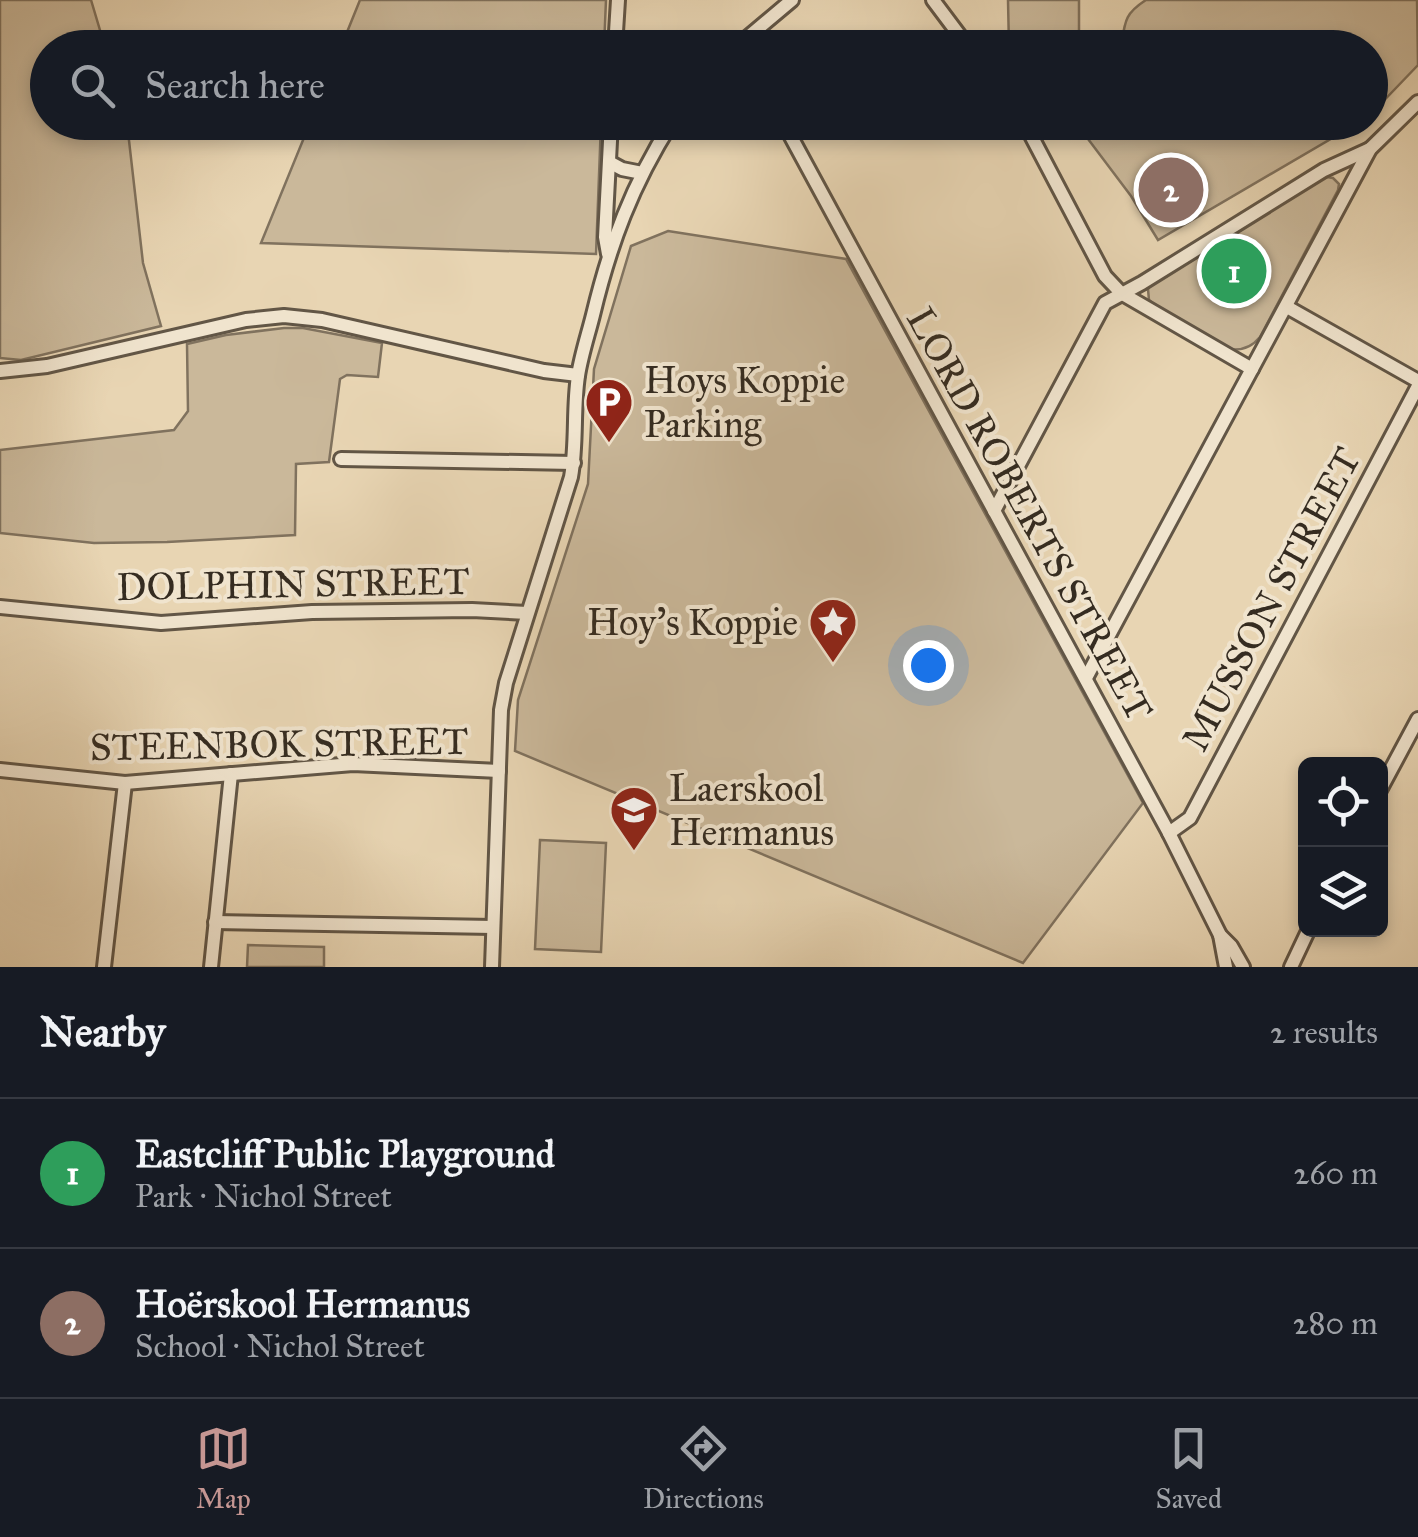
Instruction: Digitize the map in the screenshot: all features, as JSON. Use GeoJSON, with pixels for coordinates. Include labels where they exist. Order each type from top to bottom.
{"type":"FeatureCollection","features":[{"type":"Feature","properties":{"kind":"street"},"geometry":{"type":"LineString","coordinates":[[617,30],[618,0]]}},
{"type":"Feature","properties":{"kind":"street"},"geometry":{"type":"LineString","coordinates":[[756,30],[792,0]]}},
{"type":"Feature","properties":{"kind":"street"},"geometry":{"type":"LineString","coordinates":[[933,0],[956,30]]}},
{"type":"Feature","properties":{"kind":"street"},"geometry":{"type":"LineString","coordinates":[[1388,131],[1418,102]]}},
{"type":"Feature","properties":{"kind":"street"},"geometry":{"type":"LineString","coordinates":[[608,257],[605,237],[610,140]]}},
{"type":"Feature","properties":{"kind":"street"},"geometry":{"type":"LineString","coordinates":[[492,967],[506,683],[574,463],[578,375],[608,257],[623,214],[661,140]]}},
{"type":"Feature","properties":{"kind":"street","name":"LORD ROBERTS STREET"},"geometry":{"type":"LineString","coordinates":[[793,140],[1169,833],[1220,935],[1226,967]]}},
{"type":"Feature","properties":{"kind":"street"},"geometry":{"type":"LineString","coordinates":[[1034,140],[1106,276],[1120,293],[1252,369]]}},
{"type":"Feature","properties":{"kind":"street"},"geometry":{"type":"LineString","coordinates":[[1086,678],[1370,149],[1379,140]]}},
{"type":"Feature","properties":{"kind":"street"},"geometry":{"type":"LineString","coordinates":[[994,511],[1105,303],[1324,170],[1370,149]]}},
{"type":"Feature","properties":{"kind":"street"},"geometry":{"type":"LineString","coordinates":[[608,162],[642,173]]}},
{"type":"Feature","properties":{"kind":"street"},"geometry":{"type":"LineString","coordinates":[[1287,306],[1418,384]]}},
{"type":"Feature","properties":{"kind":"street"},"geometry":{"type":"LineString","coordinates":[[0,372],[48,366],[246,320],[284,316],[322,320],[578,375]]}},
{"type":"Feature","properties":{"kind":"street","name":"MUSSON STREET"},"geometry":{"type":"LineString","coordinates":[[1169,833],[1190,818],[1418,384]]}},
{"type":"Feature","properties":{"kind":"street"},"geometry":{"type":"LineString","coordinates":[[341,459],[574,463]]}},
{"type":"Feature","properties":{"kind":"street","name":"DOLPHIN STREET"},"geometry":{"type":"LineString","coordinates":[[0,607],[161,623],[312,612],[527,613]]}},
{"type":"Feature","properties":{"kind":"street"},"geometry":{"type":"LineString","coordinates":[[1388,775],[1418,720]]}},
{"type":"Feature","properties":{"kind":"street","name":"STEENBOK STREET"},"geometry":{"type":"LineString","coordinates":[[0,770],[124,782],[353,764],[499,771]]}},
{"type":"Feature","properties":{"kind":"street"},"geometry":{"type":"LineString","coordinates":[[211,967],[231,774]]}},
{"type":"Feature","properties":{"kind":"street"},"geometry":{"type":"LineString","coordinates":[[104,967],[124,782]]}},
{"type":"Feature","properties":{"kind":"street"},"geometry":{"type":"LineString","coordinates":[[216,922],[493,927]]}},
{"type":"Feature","properties":{"kind":"street","name":"LORD ROBERTS STREET"},"geometry":{"type":"LineString","coordinates":[[1220,935],[1243,967]]}},
{"type":"Feature","properties":{"kind":"street"},"geometry":{"type":"LineString","coordinates":[[1291,967],[1306,937]]}},
{"type":"Feature","properties":{"kind":"shaded area"},"geometry":{"type":"Polygon","coordinates":[[[0,0],[91,0],[100,30],[30,30],[30,140],[129,140],[143,263],[161,326],[21,360],[0,358],[0,0]]]}},
{"type":"Feature","properties":{"kind":"shaded area"},"geometry":{"type":"Polygon","coordinates":[[[360,0],[606,0],[605,30],[348,30],[360,0]]]}},
{"type":"Feature","properties":{"kind":"shaded area"},"geometry":{"type":"Polygon","coordinates":[[[1008,0],[1079,0],[1079,30],[1009,30],[1008,0]]]}},
{"type":"Feature","properties":{"kind":"shaded area"},"geometry":{"type":"Polygon","coordinates":[[[1146,0],[1417,0],[1418,65],[1388,96],[1388,30],[1124,30],[1133,10],[1146,0]]]}},
{"type":"Feature","properties":{"kind":"shaded area"},"geometry":{"type":"Polygon","coordinates":[[[303,140],[600,140],[596,254],[261,243],[303,140]]]}},
{"type":"Feature","properties":{"kind":"shaded area"},"geometry":{"type":"Polygon","coordinates":[[[1089,140],[1329,140],[1158,240],[1089,140]]]}},
{"type":"Feature","properties":{"kind":"shaded area"},"geometry":{"type":"Polygon","coordinates":[[[1326,177],[1339,184],[1338,190],[1260,337],[1253,343],[1242,349],[1228,349],[1149,300],[1152,283],[1326,177]]]}},
{"type":"Feature","properties":{"kind":"shaded area"},"geometry":{"type":"Polygon","coordinates":[[[668,231],[846,259],[1143,803],[1023,963],[515,751],[518,700],[588,484],[594,369],[631,246],[668,231]]]}},
{"type":"Feature","properties":{"kind":"shaded area"},"geometry":{"type":"Polygon","coordinates":[[[284,328],[382,343],[378,377],[347,375],[340,379],[329,462],[296,464],[295,535],[94,543],[0,533],[0,450],[174,430],[188,411],[187,344],[284,328]]]}},
{"type":"Feature","properties":{"kind":"shaded area"},"geometry":{"type":"Polygon","coordinates":[[[540,840],[606,843],[601,952],[535,949],[540,840]]]}},
{"type":"Feature","properties":{"kind":"shaded area"},"geometry":{"type":"Polygon","coordinates":[[[248,945],[324,947],[324,967],[247,967],[248,945]]]}},
{"type":"Feature","properties":{"kind":"place","name":"Hoërskool Hermanus"},"geometry":{"type":"Point","coordinates":[1171,190]}},
{"type":"Feature","properties":{"kind":"place","name":"Eastcliff Public Playground"},"geometry":{"type":"Point","coordinates":[1234,271]}},
{"type":"Feature","properties":{"kind":"place","name":"Hoys Koppie Parking"},"geometry":{"type":"Point","coordinates":[609,444]}},
{"type":"Feature","properties":{"kind":"place","name":"Hoy's Koppie"},"geometry":{"type":"Point","coordinates":[833,664]}},
{"type":"Feature","properties":{"kind":"place","name":"Laerskool Hermanus"},"geometry":{"type":"Point","coordinates":[634,852]}}]}
